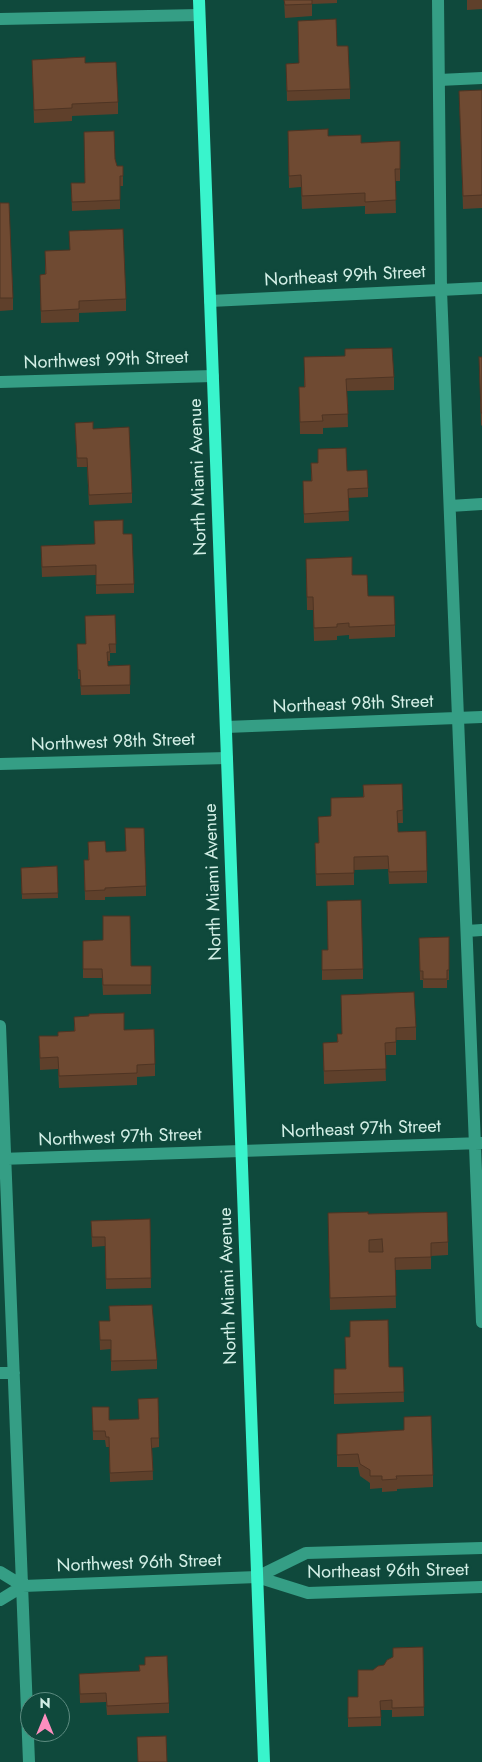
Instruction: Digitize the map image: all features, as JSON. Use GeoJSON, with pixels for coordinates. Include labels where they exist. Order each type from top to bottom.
{"type":"FeatureCollection","features":[{"type":"Feature","properties":{"kind":"main road","name":"North Miami Avenue"},"geometry":{"type":"LineString","coordinates":[[199,0],[264,1762]]}},
{"type":"Feature","properties":{"kind":"street"},"geometry":{"type":"LineString","coordinates":[[438,0],[441,290],[467,931],[479,1143],[482,1322]]}},
{"type":"Feature","properties":{"kind":"street"},"geometry":{"type":"LineString","coordinates":[[0,19],[200,15]]}},
{"type":"Feature","properties":{"kind":"street"},"geometry":{"type":"LineString","coordinates":[[439,80],[482,78]]}},
{"type":"Feature","properties":{"kind":"street","name":"Northeast 99th Street"},"geometry":{"type":"LineString","coordinates":[[210,301],[482,288]]}},
{"type":"Feature","properties":{"kind":"street","name":"Northwest 99th Street"},"geometry":{"type":"LineString","coordinates":[[0,382],[212,376]]}},
{"type":"Feature","properties":{"kind":"street"},"geometry":{"type":"LineString","coordinates":[[450,506],[482,504]]}},
{"type":"Feature","properties":{"kind":"street","name":"Northeast 98th Street"},"geometry":{"type":"LineString","coordinates":[[226,727],[482,717]]}},
{"type":"Feature","properties":{"kind":"street","name":"Northwest 98th Street"},"geometry":{"type":"LineString","coordinates":[[0,764],[227,758]]}},
{"type":"Feature","properties":{"kind":"street"},"geometry":{"type":"LineString","coordinates":[[467,931],[482,930]]}},
{"type":"Feature","properties":{"kind":"street"},"geometry":{"type":"LineString","coordinates":[[0,1026],[3,1159],[14,1373],[29,1762]]}},
{"type":"Feature","properties":{"kind":"street","name":"Northeast 97th Street"},"geometry":{"type":"LineString","coordinates":[[241,1152],[479,1143]]}},
{"type":"Feature","properties":{"kind":"street","name":"Northwest 97th Street"},"geometry":{"type":"LineString","coordinates":[[3,1159],[241,1152]]}},
{"type":"Feature","properties":{"kind":"street"},"geometry":{"type":"LineString","coordinates":[[0,1373],[14,1373]]}},
{"type":"Feature","properties":{"kind":"street","name":"Northeast 96th Street"},"geometry":{"type":"LineString","coordinates":[[257,1577],[306,1553],[482,1548]]}},
{"type":"Feature","properties":{"kind":"street"},"geometry":{"type":"LineString","coordinates":[[0,1572],[23,1586]]}},
{"type":"Feature","properties":{"kind":"street","name":"Northeast 96th Street"},"geometry":{"type":"LineString","coordinates":[[257,1577],[308,1593],[482,1587]]}},
{"type":"Feature","properties":{"kind":"street","name":"Northwest 96th Street"},"geometry":{"type":"LineString","coordinates":[[0,1600],[23,1586],[257,1577]]}},
{"type":"Feature","properties":{"kind":"building"},"geometry":{"type":"Polygon","coordinates":[[[284,0],[312,0],[312,4],[285,5],[284,0]]]}},
{"type":"Feature","properties":{"kind":"building"},"geometry":{"type":"Polygon","coordinates":[[[336,19],[337,46],[348,46],[350,89],[287,91],[286,64],[299,63],[298,21],[336,19]]]}},
{"type":"Feature","properties":{"kind":"building"},"geometry":{"type":"Polygon","coordinates":[[[85,57],[85,63],[116,62],[118,102],[72,104],[72,108],[34,110],[32,60],[85,57]]]}},
{"type":"Feature","properties":{"kind":"building"},"geometry":{"type":"Polygon","coordinates":[[[482,90],[482,195],[463,196],[459,91],[482,90]]]}},
{"type":"Feature","properties":{"kind":"building"},"geometry":{"type":"Polygon","coordinates":[[[328,129],[328,136],[361,135],[361,143],[400,141],[400,169],[395,169],[396,200],[365,202],[365,193],[302,196],[301,175],[289,176],[288,131],[328,129]]]}},
{"type":"Feature","properties":{"kind":"building"},"geometry":{"type":"Polygon","coordinates":[[[114,131],[115,159],[117,166],[123,166],[123,176],[120,176],[120,200],[72,202],[71,183],[85,183],[84,132],[114,131]]]}},
{"type":"Feature","properties":{"kind":"building"},"geometry":{"type":"Polygon","coordinates":[[[0,203],[9,203],[13,298],[0,298],[0,203]]]}},
{"type":"Feature","properties":{"kind":"building"},"geometry":{"type":"Polygon","coordinates":[[[123,229],[126,299],[79,301],[79,309],[41,311],[40,275],[46,274],[45,251],[70,250],[69,231],[123,229]]]}},
{"type":"Feature","properties":{"kind":"building"},"geometry":{"type":"Polygon","coordinates":[[[392,348],[394,377],[346,379],[348,414],[322,415],[323,421],[300,422],[299,387],[305,387],[304,357],[345,356],[345,349],[392,348]]]}},
{"type":"Feature","properties":{"kind":"building"},"geometry":{"type":"Polygon","coordinates":[[[479,357],[482,357],[482,413],[481,413],[479,357]]]}},
{"type":"Feature","properties":{"kind":"building"},"geometry":{"type":"Polygon","coordinates":[[[93,422],[93,429],[129,427],[132,493],[89,495],[87,458],[77,458],[75,423],[93,422]]]}},
{"type":"Feature","properties":{"kind":"building"},"geometry":{"type":"Polygon","coordinates":[[[346,448],[347,471],[367,470],[368,488],[348,489],[349,511],[304,514],[303,481],[312,481],[311,463],[318,463],[318,449],[346,448]]]}},
{"type":"Feature","properties":{"kind":"building"},"geometry":{"type":"Polygon","coordinates":[[[123,520],[123,534],[132,534],[134,584],[96,585],[96,565],[42,567],[41,546],[95,544],[94,521],[123,520]]]}},
{"type":"Feature","properties":{"kind":"building"},"geometry":{"type":"Polygon","coordinates":[[[352,557],[352,575],[367,575],[368,596],[394,596],[395,625],[349,627],[349,623],[337,624],[337,627],[314,628],[313,597],[307,597],[306,559],[352,557]]]}},
{"type":"Feature","properties":{"kind":"building"},"geometry":{"type":"Polygon","coordinates":[[[115,615],[116,644],[109,644],[110,652],[107,652],[108,666],[130,665],[130,685],[81,686],[77,644],[86,644],[85,616],[115,615]]]}},
{"type":"Feature","properties":{"kind":"building"},"geometry":{"type":"Polygon","coordinates":[[[402,784],[403,810],[397,811],[398,832],[426,831],[427,871],[389,872],[388,856],[354,857],[354,873],[316,874],[315,843],[319,843],[318,817],[331,816],[331,798],[364,797],[363,785],[402,784]]]}},
{"type":"Feature","properties":{"kind":"building"},"geometry":{"type":"Polygon","coordinates":[[[125,828],[144,828],[146,886],[85,891],[84,860],[89,860],[88,842],[105,841],[106,852],[126,851],[125,828]]]}},
{"type":"Feature","properties":{"kind":"building"},"geometry":{"type":"Polygon","coordinates":[[[57,866],[58,893],[22,894],[21,868],[57,866]]]}},
{"type":"Feature","properties":{"kind":"building"},"geometry":{"type":"Polygon","coordinates":[[[361,900],[363,969],[322,970],[322,950],[328,950],[327,901],[361,900]]]}},
{"type":"Feature","properties":{"kind":"building"},"geometry":{"type":"Polygon","coordinates":[[[103,916],[130,916],[131,966],[151,966],[151,985],[103,985],[102,969],[83,969],[83,941],[103,940],[103,916]]]}},
{"type":"Feature","properties":{"kind":"building"},"geometry":{"type":"Polygon","coordinates":[[[449,937],[449,970],[447,970],[447,979],[423,979],[423,971],[420,971],[419,938],[449,937]]]}},
{"type":"Feature","properties":{"kind":"building"},"geometry":{"type":"Polygon","coordinates":[[[414,992],[416,1027],[396,1028],[396,1042],[385,1043],[386,1069],[324,1071],[323,1043],[338,1042],[337,1034],[342,1034],[341,995],[414,992]]]}},
{"type":"Feature","properties":{"kind":"building"},"geometry":{"type":"Polygon","coordinates":[[[124,1013],[124,1030],[154,1029],[155,1064],[137,1065],[137,1073],[59,1076],[58,1057],[40,1058],[39,1036],[58,1036],[58,1032],[75,1031],[74,1017],[89,1016],[89,1014],[124,1013]]]}},
{"type":"Feature","properties":{"kind":"building"},"geometry":{"type":"Polygon","coordinates":[[[447,1212],[448,1242],[431,1243],[431,1257],[395,1258],[396,1296],[330,1298],[328,1213],[447,1212]],[[382,1239],[369,1240],[369,1252],[383,1252],[382,1239]]]}},
{"type":"Feature","properties":{"kind":"building"},"geometry":{"type":"Polygon","coordinates":[[[150,1219],[151,1278],[106,1279],[105,1237],[92,1237],[91,1221],[150,1219]]]}},
{"type":"Feature","properties":{"kind":"building"},"geometry":{"type":"Polygon","coordinates":[[[152,1305],[157,1360],[111,1361],[111,1340],[100,1340],[99,1321],[110,1321],[109,1306],[152,1305]]]}},
{"type":"Feature","properties":{"kind":"building"},"geometry":{"type":"Polygon","coordinates":[[[388,1320],[389,1367],[403,1367],[404,1392],[334,1394],[334,1369],[346,1369],[345,1337],[350,1337],[350,1321],[388,1320]]]}},
{"type":"Feature","properties":{"kind":"building"},"geometry":{"type":"Polygon","coordinates":[[[158,1398],[159,1438],[151,1438],[153,1471],[110,1473],[109,1437],[106,1437],[105,1431],[93,1431],[92,1407],[109,1407],[109,1420],[139,1419],[138,1399],[158,1398]]]}},
{"type":"Feature","properties":{"kind":"building"},"geometry":{"type":"Polygon","coordinates":[[[431,1416],[433,1475],[396,1476],[397,1479],[382,1480],[382,1476],[370,1476],[370,1470],[360,1464],[358,1454],[337,1455],[337,1434],[404,1430],[404,1417],[431,1416]]]}},
{"type":"Feature","properties":{"kind":"building"},"geometry":{"type":"Polygon","coordinates":[[[423,1647],[424,1707],[392,1708],[392,1700],[380,1701],[381,1717],[348,1718],[348,1697],[358,1697],[358,1670],[373,1670],[378,1666],[384,1665],[387,1660],[393,1657],[393,1648],[423,1647]]]}},
{"type":"Feature","properties":{"kind":"building"},"geometry":{"type":"Polygon","coordinates":[[[167,1656],[169,1703],[107,1706],[106,1693],[80,1694],[79,1674],[140,1671],[139,1665],[145,1665],[145,1657],[167,1656]]]}},
{"type":"Feature","properties":{"kind":"building"},"geometry":{"type":"Polygon","coordinates":[[[166,1736],[167,1762],[138,1762],[137,1737],[166,1736]]]}}]}
